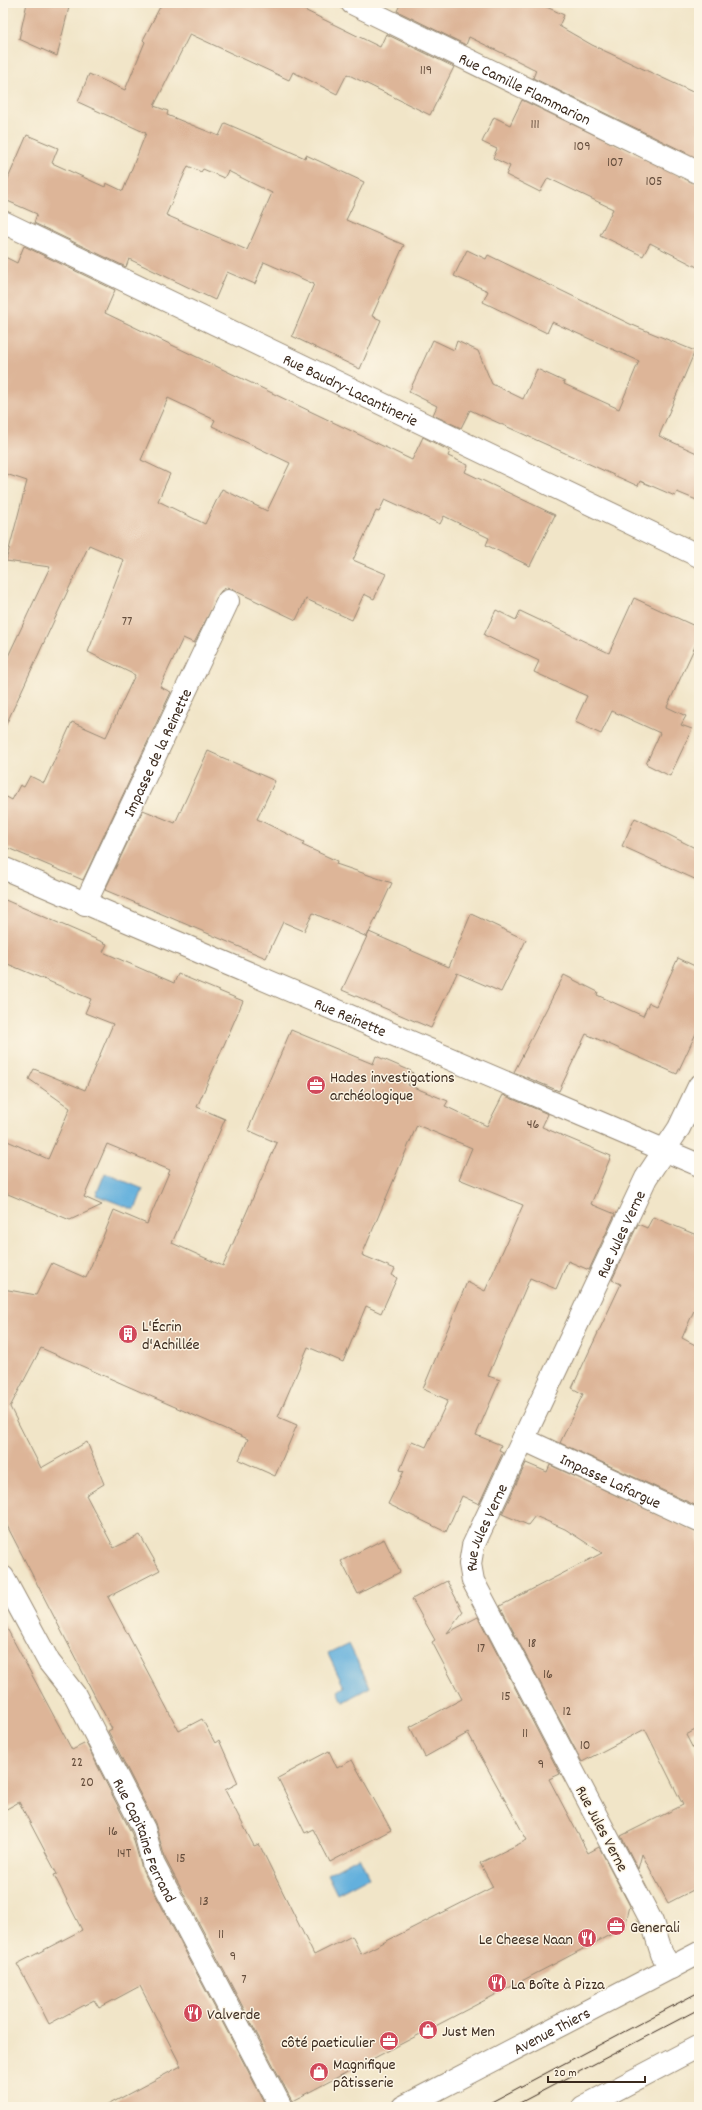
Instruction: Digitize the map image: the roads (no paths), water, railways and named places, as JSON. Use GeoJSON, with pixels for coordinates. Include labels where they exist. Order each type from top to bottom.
{"type":"FeatureCollection","features":[{"type":"Feature","properties":{"kind":"street","name":"Rue Camille Flammarion"},"geometry":{"type":"LineString","coordinates":[[352,3],[699,173]]}},
{"type":"Feature","properties":{"kind":"street","name":"Rue Baudry-Lacantinerie"},"geometry":{"type":"LineString","coordinates":[[3,222],[699,556]]}},
{"type":"Feature","properties":{"kind":"street","name":"Impasse de la Reinette"},"geometry":{"type":"LineString","coordinates":[[85,904],[228,601]]}},
{"type":"Feature","properties":{"kind":"street","name":"Rue Reinette"},"geometry":{"type":"LineString","coordinates":[[3,868],[699,1165]]}},
{"type":"Feature","properties":{"kind":"street","name":"Rue Jules Verne"},"geometry":{"type":"LineString","coordinates":[[671,1968],[662,1954],[646,1911],[473,1581],[470,1564],[473,1546],[646,1178],[679,1128],[699,1086]]}},
{"type":"Feature","properties":{"kind":"street","name":"Impasse Lafargue"},"geometry":{"type":"LineString","coordinates":[[523,1439],[699,1521]]}},
{"type":"Feature","properties":{"kind":"street","name":"Rue Capitaine Ferrand"},"geometry":{"type":"LineString","coordinates":[[3,1577],[49,1662],[75,1695],[144,1829],[153,1863],[281,2107]]}},
{"type":"Feature","properties":{"kind":"street","name":"Avenue Thiers"},"geometry":{"type":"LineString","coordinates":[[404,2107],[699,1953]]}},
{"type":"Feature","properties":{"kind":"street"},"geometry":{"type":"LineString","coordinates":[[583,2107],[699,2046]]}},
{"type":"Feature","properties":{"kind":"water"},"geometry":{"type":"Polygon","coordinates":[[[105,1173],[143,1189],[135,1210],[96,1195],[105,1173]]]}},
{"type":"Feature","properties":{"kind":"water"},"geometry":{"type":"Polygon","coordinates":[[[349,1644],[370,1687],[343,1702],[338,1691],[344,1687],[328,1654],[349,1644]]]}},
{"type":"Feature","properties":{"kind":"water"},"geometry":{"type":"Polygon","coordinates":[[[359,1857],[369,1877],[337,1894],[327,1874],[359,1857]]]}},
{"type":"Feature","properties":{"kind":"tram line"},"geometry":{"type":"LineString","coordinates":[[482,2107],[699,1992]]}},
{"type":"Feature","properties":{"kind":"tram line"},"geometry":{"type":"LineString","coordinates":[[512,2107],[699,2009]]}},
{"type":"Feature","properties":{"kind":"place","name":"Hades investigations archéologique"},"geometry":{"type":"Point","coordinates":[316,1085]}},
{"type":"Feature","properties":{"kind":"place","name":"L'Écrin d'Achillée"},"geometry":{"type":"Point","coordinates":[128,1334]}},
{"type":"Feature","properties":{"kind":"place","name":"Generali"},"geometry":{"type":"Point","coordinates":[616,1926]}},
{"type":"Feature","properties":{"kind":"place","name":"Le Cheese Naan"},"geometry":{"type":"Point","coordinates":[587,1938]}},
{"type":"Feature","properties":{"kind":"place","name":"La Boîte à Pizza"},"geometry":{"type":"Point","coordinates":[497,1983]}},
{"type":"Feature","properties":{"kind":"place","name":"Valverde"},"geometry":{"type":"Point","coordinates":[193,2013]}},
{"type":"Feature","properties":{"kind":"place","name":"Just Men"},"geometry":{"type":"Point","coordinates":[428,2030]}},
{"type":"Feature","properties":{"kind":"place","name":"côté paeticulier"},"geometry":{"type":"Point","coordinates":[389,2041]}},
{"type":"Feature","properties":{"kind":"place","name":"Magnifique pâtisserie"},"geometry":{"type":"Point","coordinates":[319,2072]}}]}
